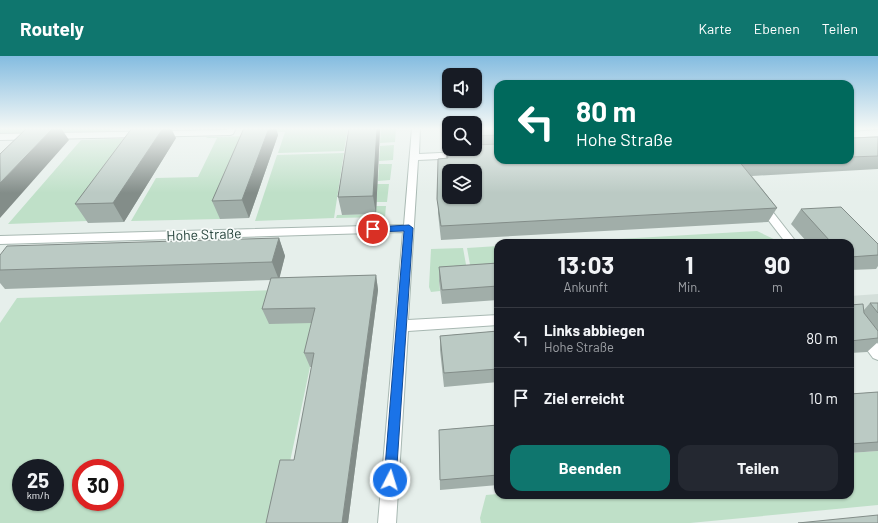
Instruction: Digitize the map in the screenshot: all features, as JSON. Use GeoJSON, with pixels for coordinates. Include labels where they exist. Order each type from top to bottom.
{"type":"FeatureCollection","features":[{"type":"Feature","properties":{"kind":"street"},"geometry":{"type":"LineString","coordinates":[[387,523],[415,150]]}},
{"type":"Feature","properties":{"kind":"street"},"geometry":{"type":"LineString","coordinates":[[415,157],[442,155]]}},
{"type":"Feature","properties":{"kind":"street"},"geometry":{"type":"LineString","coordinates":[[755,196],[789,239]]}},
{"type":"Feature","properties":{"kind":"street","name":"Hohe Straße"},"geometry":{"type":"LineString","coordinates":[[0,240],[409,228]]}},
{"type":"Feature","properties":{"kind":"street"},"geometry":{"type":"LineString","coordinates":[[401,326],[494,320]]}},
{"type":"Feature","properties":{"kind":"street"},"geometry":{"type":"LineString","coordinates":[[854,323],[878,354]]}},
{"type":"Feature","properties":{"kind":"shaded area"},"geometry":{"type":"Polygon","coordinates":[[[878,294],[878,343],[854,312],[854,296],[878,294]]]}},
{"type":"Feature","properties":{"kind":"green space"},"geometry":{"type":"Polygon","coordinates":[[[72,150],[136,150],[87,221],[8,224],[72,150]]]}},
{"type":"Feature","properties":{"kind":"green space"},"geometry":{"type":"Polygon","coordinates":[[[211,150],[248,150],[220,219],[131,221],[156,178],[198,177],[211,150]]]}},
{"type":"Feature","properties":{"kind":"green space"},"geometry":{"type":"Polygon","coordinates":[[[279,150],[344,150],[344,151],[278,153],[279,150]]]}},
{"type":"Feature","properties":{"kind":"green space"},"geometry":{"type":"Polygon","coordinates":[[[380,150],[394,150],[393,160],[379,161],[380,150]]]}},
{"type":"Feature","properties":{"kind":"green space"},"geometry":{"type":"Polygon","coordinates":[[[344,153],[334,218],[255,221],[277,155],[344,153]]]}},
{"type":"Feature","properties":{"kind":"green space"},"geometry":{"type":"Polygon","coordinates":[[[379,164],[392,164],[390,180],[378,181],[379,164]]]}},
{"type":"Feature","properties":{"kind":"green space"},"geometry":{"type":"Polygon","coordinates":[[[377,184],[389,184],[387,202],[376,202],[377,184]]]}},
{"type":"Feature","properties":{"kind":"green space"},"geometry":{"type":"Polygon","coordinates":[[[376,206],[386,206],[385,217],[336,218],[337,215],[375,214],[376,206]]]}},
{"type":"Feature","properties":{"kind":"green space"},"geometry":{"type":"Polygon","coordinates":[[[757,231],[774,239],[618,239],[757,231]]]}},
{"type":"Feature","properties":{"kind":"green space"},"geometry":{"type":"Polygon","coordinates":[[[494,246],[494,268],[471,270],[467,248],[494,246]]]}},
{"type":"Feature","properties":{"kind":"green space"},"geometry":{"type":"Polygon","coordinates":[[[463,248],[467,270],[439,281],[440,291],[431,292],[429,287],[431,249],[463,248]]]}},
{"type":"Feature","properties":{"kind":"green space"},"geometry":{"type":"Polygon","coordinates":[[[278,290],[321,323],[310,367],[277,523],[0,523],[0,323],[17,298],[278,290]]]}},
{"type":"Feature","properties":{"kind":"green space"},"geometry":{"type":"Polygon","coordinates":[[[878,451],[878,505],[690,523],[481,523],[480,518],[486,495],[494,494],[494,499],[854,499],[854,453],[878,451]]]}},
{"type":"Feature","properties":{"kind":"building"},"geometry":{"type":"Polygon","coordinates":[[[4,150],[32,150],[0,183],[0,154],[4,150]]]}},
{"type":"Feature","properties":{"kind":"building"},"geometry":{"type":"Polygon","coordinates":[[[116,150],[148,150],[113,203],[75,204],[116,150]]]}},
{"type":"Feature","properties":{"kind":"building"},"geometry":{"type":"Polygon","coordinates":[[[234,150],[261,150],[242,200],[212,201],[234,150]]]}},
{"type":"Feature","properties":{"kind":"building"},"geometry":{"type":"Polygon","coordinates":[[[346,150],[376,150],[373,196],[338,197],[346,150]]]}},
{"type":"Feature","properties":{"kind":"building"},"geometry":{"type":"Polygon","coordinates":[[[482,150],[494,150],[494,164],[741,164],[777,208],[441,226],[437,199],[438,159],[448,158],[448,156],[482,156],[482,150]]]}},
{"type":"Feature","properties":{"kind":"building"},"geometry":{"type":"Polygon","coordinates":[[[854,150],[878,150],[878,156],[854,157],[854,150]]]}},
{"type":"Feature","properties":{"kind":"building"},"geometry":{"type":"Polygon","coordinates":[[[841,207],[878,244],[878,255],[854,257],[854,239],[828,239],[801,209],[841,207]]]}},
{"type":"Feature","properties":{"kind":"building"},"geometry":{"type":"Polygon","coordinates":[[[279,238],[272,262],[0,270],[0,255],[7,246],[279,238]]]}},
{"type":"Feature","properties":{"kind":"building"},"geometry":{"type":"Polygon","coordinates":[[[494,263],[494,286],[442,290],[439,267],[494,263]]]}},
{"type":"Feature","properties":{"kind":"building"},"geometry":{"type":"Polygon","coordinates":[[[376,275],[342,523],[266,523],[280,460],[294,460],[314,353],[304,353],[315,308],[262,309],[271,278],[376,275]]]}},
{"type":"Feature","properties":{"kind":"building"},"geometry":{"type":"Polygon","coordinates":[[[870,303],[878,303],[878,313],[870,303]]]}},
{"type":"Feature","properties":{"kind":"building"},"geometry":{"type":"Polygon","coordinates":[[[863,304],[864,313],[878,331],[878,338],[854,341],[854,305],[863,304]]]}},
{"type":"Feature","properties":{"kind":"building"},"geometry":{"type":"Polygon","coordinates":[[[494,331],[494,369],[444,373],[440,336],[494,331]]]}},
{"type":"Feature","properties":{"kind":"building"},"geometry":{"type":"Polygon","coordinates":[[[878,392],[878,442],[854,444],[854,394],[878,392]]]}},
{"type":"Feature","properties":{"kind":"building"},"geometry":{"type":"Polygon","coordinates":[[[494,425],[494,475],[440,480],[439,430],[494,425]]]}},
{"type":"Feature","properties":{"kind":"building"},"geometry":{"type":"Polygon","coordinates":[[[878,515],[878,523],[798,523],[878,515]]]}},
{"type":"Feature","properties":{"kind":"route"},"geometry":{"type":"LineString","coordinates":[[373,229],[409,228],[390,480]]}}]}
